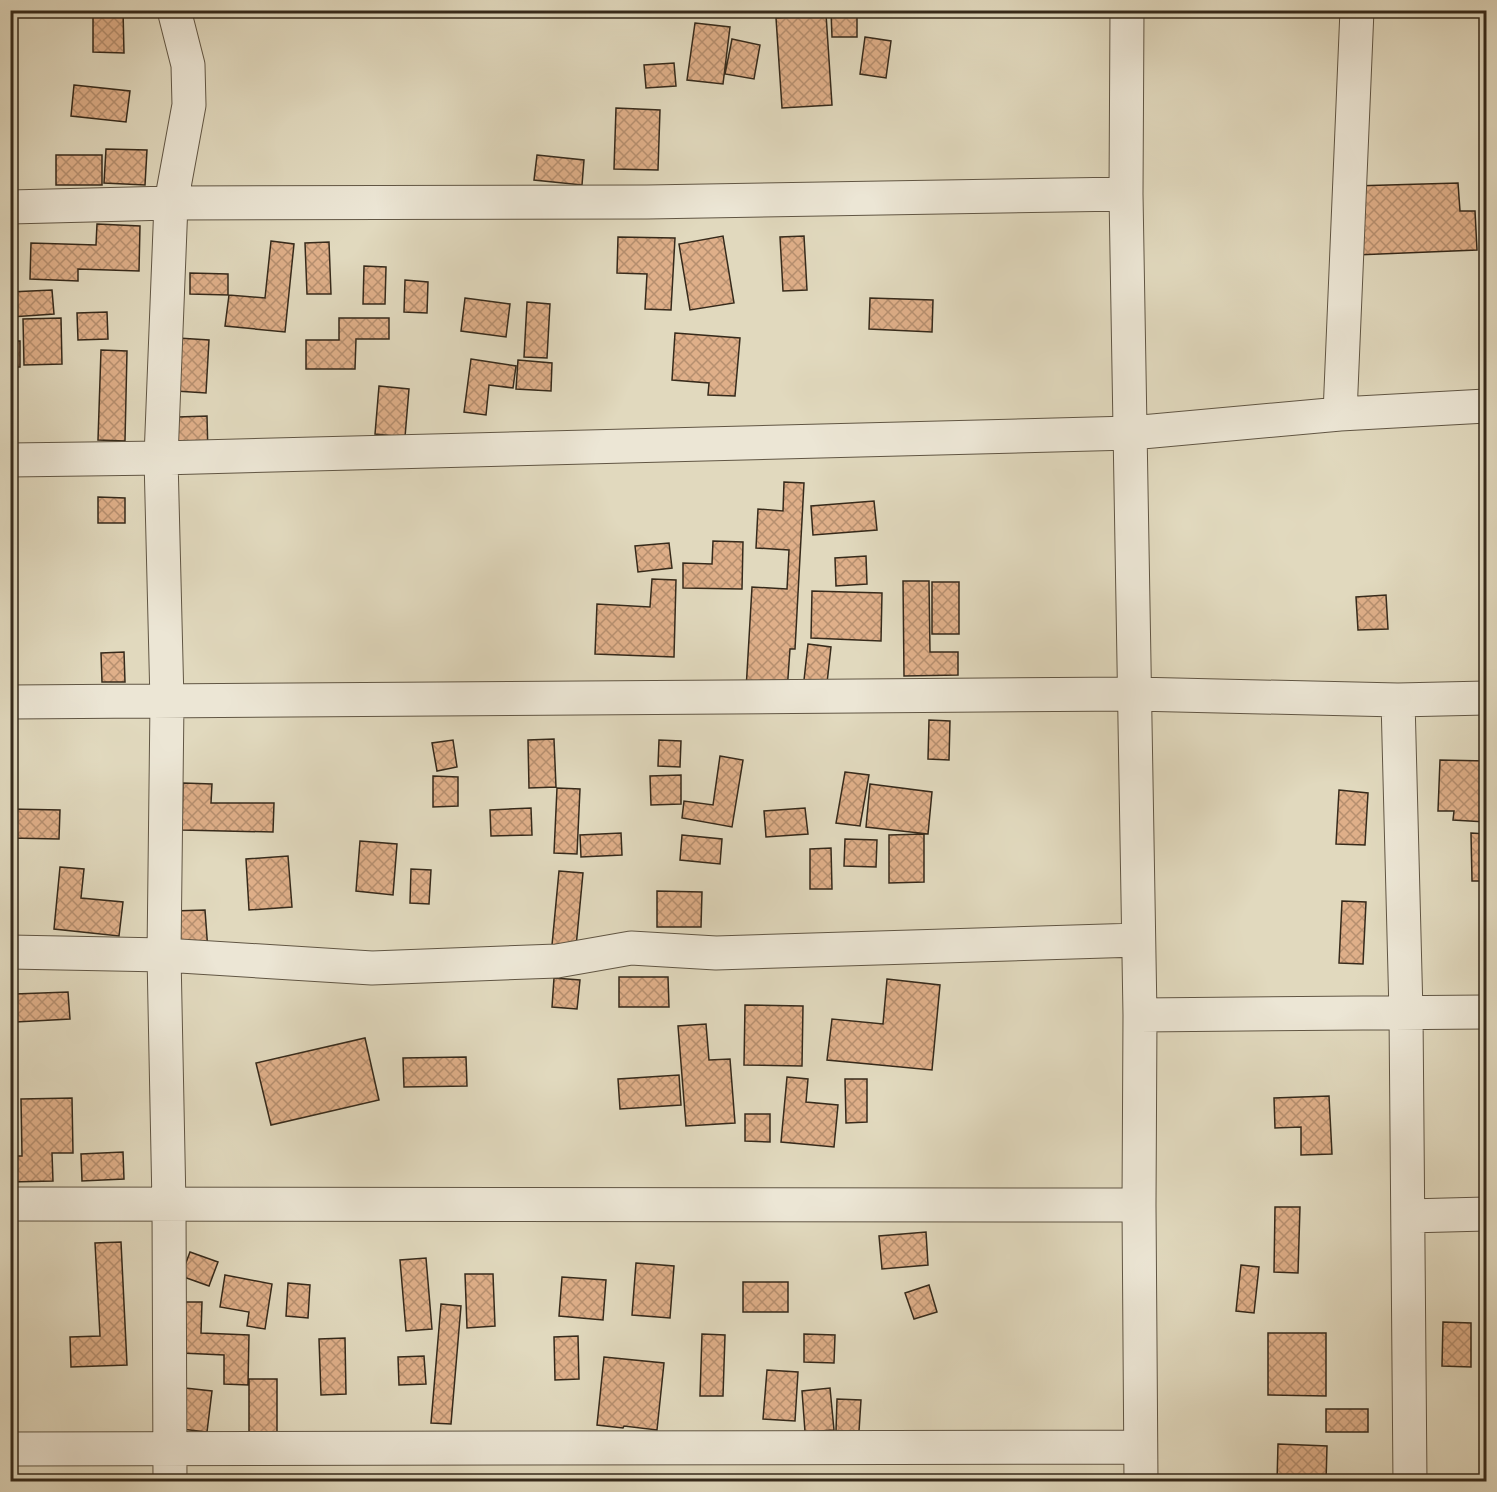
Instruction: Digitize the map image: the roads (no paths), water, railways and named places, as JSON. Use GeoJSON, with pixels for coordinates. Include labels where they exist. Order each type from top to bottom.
{"type":"FeatureCollection","features":[{"type":"Feature","properties":{"kind":"street"},"geometry":{"type":"LineString","coordinates":[[170,1482],[169,1205],[164,955],[167,702],[161,458],[171,203],[189,105],[188,65],[174,10]]}},
{"type":"Feature","properties":{"kind":"street"},"geometry":{"type":"LineString","coordinates":[[1127,10],[1126,194],[1140,1015],[1141,1482]]}},
{"type":"Feature","properties":{"kind":"street"},"geometry":{"type":"LineString","coordinates":[[1340,414],[1356,10]]}},
{"type":"Feature","properties":{"kind":"street"},"geometry":{"type":"LineString","coordinates":[[10,207],[171,203],[647,202],[1126,194]]}},
{"type":"Feature","properties":{"kind":"street"},"geometry":{"type":"LineString","coordinates":[[10,460],[1131,433],[1340,414],[1486,406]]}},
{"type":"Feature","properties":{"kind":"street"},"geometry":{"type":"LineString","coordinates":[[10,702],[1134,694],[1398,700],[1486,698]]}},
{"type":"Feature","properties":{"kind":"street"},"geometry":{"type":"LineString","coordinates":[[1398,700],[1406,1013],[1410,1482]]}},
{"type":"Feature","properties":{"kind":"street"},"geometry":{"type":"LineString","coordinates":[[10,952],[164,955],[372,968],[558,961],[631,948],[716,952],[1138,940]]}},
{"type":"Feature","properties":{"kind":"street"},"geometry":{"type":"LineString","coordinates":[[1140,1015],[1486,1012]]}},
{"type":"Feature","properties":{"kind":"street"},"geometry":{"type":"LineString","coordinates":[[10,1204],[1139,1205]]}},
{"type":"Feature","properties":{"kind":"street"},"geometry":{"type":"LineString","coordinates":[[1408,1216],[1486,1214]]}},
{"type":"Feature","properties":{"kind":"street"},"geometry":{"type":"LineString","coordinates":[[10,1449],[1140,1447]]}}]}
